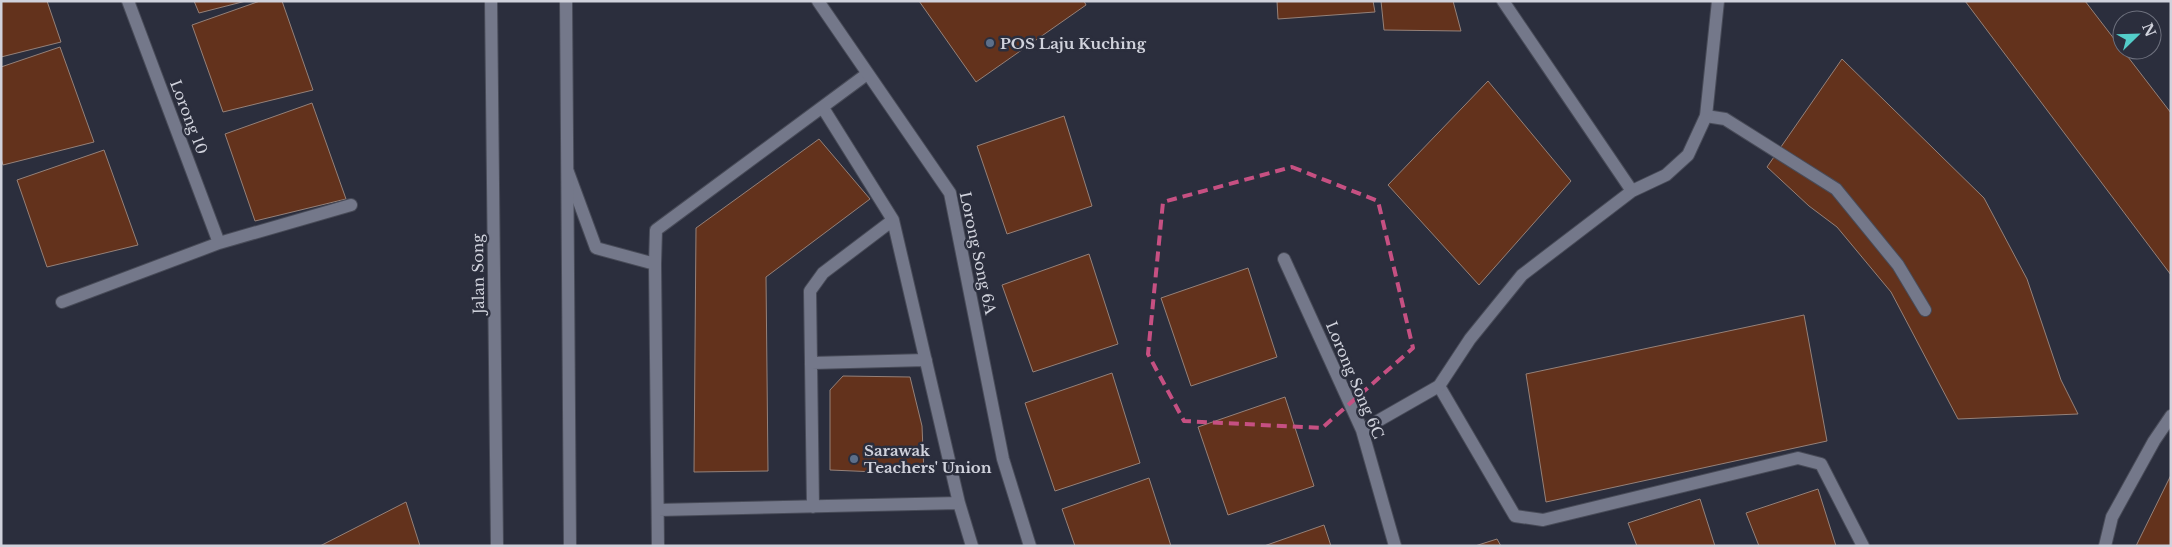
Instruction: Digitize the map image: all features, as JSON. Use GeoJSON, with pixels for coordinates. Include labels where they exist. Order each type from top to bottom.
{"type":"FeatureCollection","features":[{"type":"Feature","properties":{"kind":"street","name":"Lorong 10"},"geometry":{"type":"LineString","coordinates":[[128,1],[219,243]]}},
{"type":"Feature","properties":{"kind":"street","name":"Jalan Song"},"geometry":{"type":"LineString","coordinates":[[491,1],[496,546]]}},
{"type":"Feature","properties":{"kind":"street"},"geometry":{"type":"LineString","coordinates":[[566,1],[570,546]]}},
{"type":"Feature","properties":{"kind":"street","name":"Lorong Song 6A"},"geometry":{"type":"LineString","coordinates":[[818,1],[950,193],[1003,459],[1030,546]]}},
{"type":"Feature","properties":{"kind":"street"},"geometry":{"type":"LineString","coordinates":[[1502,1],[1632,191]]}},
{"type":"Feature","properties":{"kind":"street"},"geometry":{"type":"LineString","coordinates":[[1362,430],[1439,386],[1470,339],[1522,275],[1632,191],[1666,175],[1688,155],[1706,116],[1718,1]]}},
{"type":"Feature","properties":{"kind":"street"},"geometry":{"type":"LineString","coordinates":[[658,546],[656,230],[867,74]]}},
{"type":"Feature","properties":{"kind":"street"},"geometry":{"type":"LineString","coordinates":[[823,108],[893,220],[959,503],[972,546]]}},
{"type":"Feature","properties":{"kind":"street"},"geometry":{"type":"LineString","coordinates":[[1706,116],[1725,119],[1836,189],[1898,265],[1925,310]]}},
{"type":"Feature","properties":{"kind":"street"},"geometry":{"type":"LineString","coordinates":[[568,172],[596,248],[655,264]]}},
{"type":"Feature","properties":{"kind":"street"},"geometry":{"type":"LineString","coordinates":[[62,302],[219,243],[351,205]]}},
{"type":"Feature","properties":{"kind":"street"},"geometry":{"type":"LineString","coordinates":[[813,507],[810,291],[823,273],[893,220]]}},
{"type":"Feature","properties":{"kind":"street","name":"Lorong Song 6C"},"geometry":{"type":"LineString","coordinates":[[1284,260],[1362,430],[1395,546]]}},
{"type":"Feature","properties":{"kind":"street"},"geometry":{"type":"LineString","coordinates":[[812,362],[926,360]]}},
{"type":"Feature","properties":{"kind":"street"},"geometry":{"type":"LineString","coordinates":[[1439,386],[1515,516],[1543,520],[1798,458],[1822,464],[1863,546]]}},
{"type":"Feature","properties":{"kind":"street"},"geometry":{"type":"LineString","coordinates":[[2105,546],[2112,517],[2154,441],[2171,416]]}},
{"type":"Feature","properties":{"kind":"street"},"geometry":{"type":"LineString","coordinates":[[658,510],[959,503]]}},
{"type":"Feature","properties":{"kind":"highlighted area"},"geometry":{"type":"Polygon","coordinates":[[[1292,167],[1378,201],[1413,348],[1322,428],[1184,421],[1148,354],[1163,202],[1292,167]]]}},
{"type":"Feature","properties":{"kind":"building"},"geometry":{"type":"Polygon","coordinates":[[[1,1],[47,1],[61,42],[1,57],[1,1]]]}},
{"type":"Feature","properties":{"kind":"building"},"geometry":{"type":"Polygon","coordinates":[[[194,1],[246,1],[199,13],[194,1]]]}},
{"type":"Feature","properties":{"kind":"building"},"geometry":{"type":"Polygon","coordinates":[[[260,1],[282,1],[313,90],[223,112],[192,25],[260,1]]]}},
{"type":"Feature","properties":{"kind":"building","name":"POS Laju Kuching"},"geometry":{"type":"Polygon","coordinates":[[[919,1],[1084,1],[1086,5],[976,82],[919,1]]]}},
{"type":"Feature","properties":{"kind":"building"},"geometry":{"type":"Polygon","coordinates":[[[1277,1],[1373,1],[1375,12],[1278,19],[1277,1]]]}},
{"type":"Feature","properties":{"kind":"building"},"geometry":{"type":"Polygon","coordinates":[[[1381,1],[1453,1],[1461,31],[1384,30],[1381,1]]]}},
{"type":"Feature","properties":{"kind":"building"},"geometry":{"type":"Polygon","coordinates":[[[1965,1],[2085,1],[2112,36],[2112,60],[2130,60],[2171,113],[2171,275],[1965,1]]]}},
{"type":"Feature","properties":{"kind":"building"},"geometry":{"type":"Polygon","coordinates":[[[60,47],[94,142],[3,165],[1,158],[1,67],[60,47]]]}},
{"type":"Feature","properties":{"kind":"building"},"geometry":{"type":"Polygon","coordinates":[[[1842,59],[1984,198],[2027,279],[2061,380],[2078,414],[1958,419],[1891,292],[1837,227],[1809,206],[1767,167],[1842,59]]]}},
{"type":"Feature","properties":{"kind":"building"},"geometry":{"type":"Polygon","coordinates":[[[1488,81],[1571,181],[1479,285],[1388,185],[1488,81]]]}},
{"type":"Feature","properties":{"kind":"building"},"geometry":{"type":"Polygon","coordinates":[[[312,103],[346,199],[255,221],[225,134],[312,103]]]}},
{"type":"Feature","properties":{"kind":"building"},"geometry":{"type":"Polygon","coordinates":[[[1064,116],[1092,206],[1007,234],[977,146],[1064,116]]]}},
{"type":"Feature","properties":{"kind":"building"},"geometry":{"type":"Polygon","coordinates":[[[819,139],[870,199],[766,277],[768,471],[694,472],[696,228],[819,139]]]}},
{"type":"Feature","properties":{"kind":"building"},"geometry":{"type":"Polygon","coordinates":[[[104,150],[138,245],[47,267],[17,180],[104,150]]]}},
{"type":"Feature","properties":{"kind":"building"},"geometry":{"type":"Polygon","coordinates":[[[1089,254],[1118,344],[1033,372],[1002,285],[1089,254]]]}},
{"type":"Feature","properties":{"kind":"building"},"geometry":{"type":"Polygon","coordinates":[[[1248,268],[1277,357],[1191,386],[1161,298],[1248,268]]]}},
{"type":"Feature","properties":{"kind":"building"},"geometry":{"type":"Polygon","coordinates":[[[1804,315],[1827,441],[1546,502],[1526,374],[1804,315]]]}},
{"type":"Feature","properties":{"kind":"building"},"geometry":{"type":"Polygon","coordinates":[[[1112,373],[1140,463],[1055,491],[1025,403],[1112,373]]]}},
{"type":"Feature","properties":{"kind":"building"},"geometry":{"type":"Polygon","coordinates":[[[843,376],[910,377],[922,426],[924,474],[830,470],[830,390],[843,376]]]}},
{"type":"Feature","properties":{"kind":"building"},"geometry":{"type":"Polygon","coordinates":[[[1285,397],[1314,486],[1228,515],[1198,427],[1285,397]]]}},
{"type":"Feature","properties":{"kind":"building"},"geometry":{"type":"Polygon","coordinates":[[[2171,475],[2171,546],[2136,546],[2171,475]]]}},
{"type":"Feature","properties":{"kind":"building"},"geometry":{"type":"Polygon","coordinates":[[[1149,478],[1171,546],[1075,546],[1062,509],[1149,478]]]}},
{"type":"Feature","properties":{"kind":"building"},"geometry":{"type":"Polygon","coordinates":[[[1818,489],[1836,546],[1759,546],[1746,513],[1818,489]]]}},
{"type":"Feature","properties":{"kind":"building"},"geometry":{"type":"Polygon","coordinates":[[[1700,499],[1715,546],[1637,546],[1628,523],[1700,499]]]}},
{"type":"Feature","properties":{"kind":"building"},"geometry":{"type":"Polygon","coordinates":[[[406,502],[420,546],[320,546],[406,502]]]}},
{"type":"Feature","properties":{"kind":"building"},"geometry":{"type":"Polygon","coordinates":[[[1324,525],[1331,546],[1264,546],[1324,525]]]}},
{"type":"Feature","properties":{"kind":"building"},"geometry":{"type":"Polygon","coordinates":[[[1497,539],[1501,546],[1475,546],[1497,539]]]}},
{"type":"Feature","properties":{"kind":"place","name":"POS Laju Kuching"},"geometry":{"type":"Point","coordinates":[990,43]}},
{"type":"Feature","properties":{"kind":"place","name":"Sarawak Teachers' Union"},"geometry":{"type":"Point","coordinates":[854,459]}}]}
